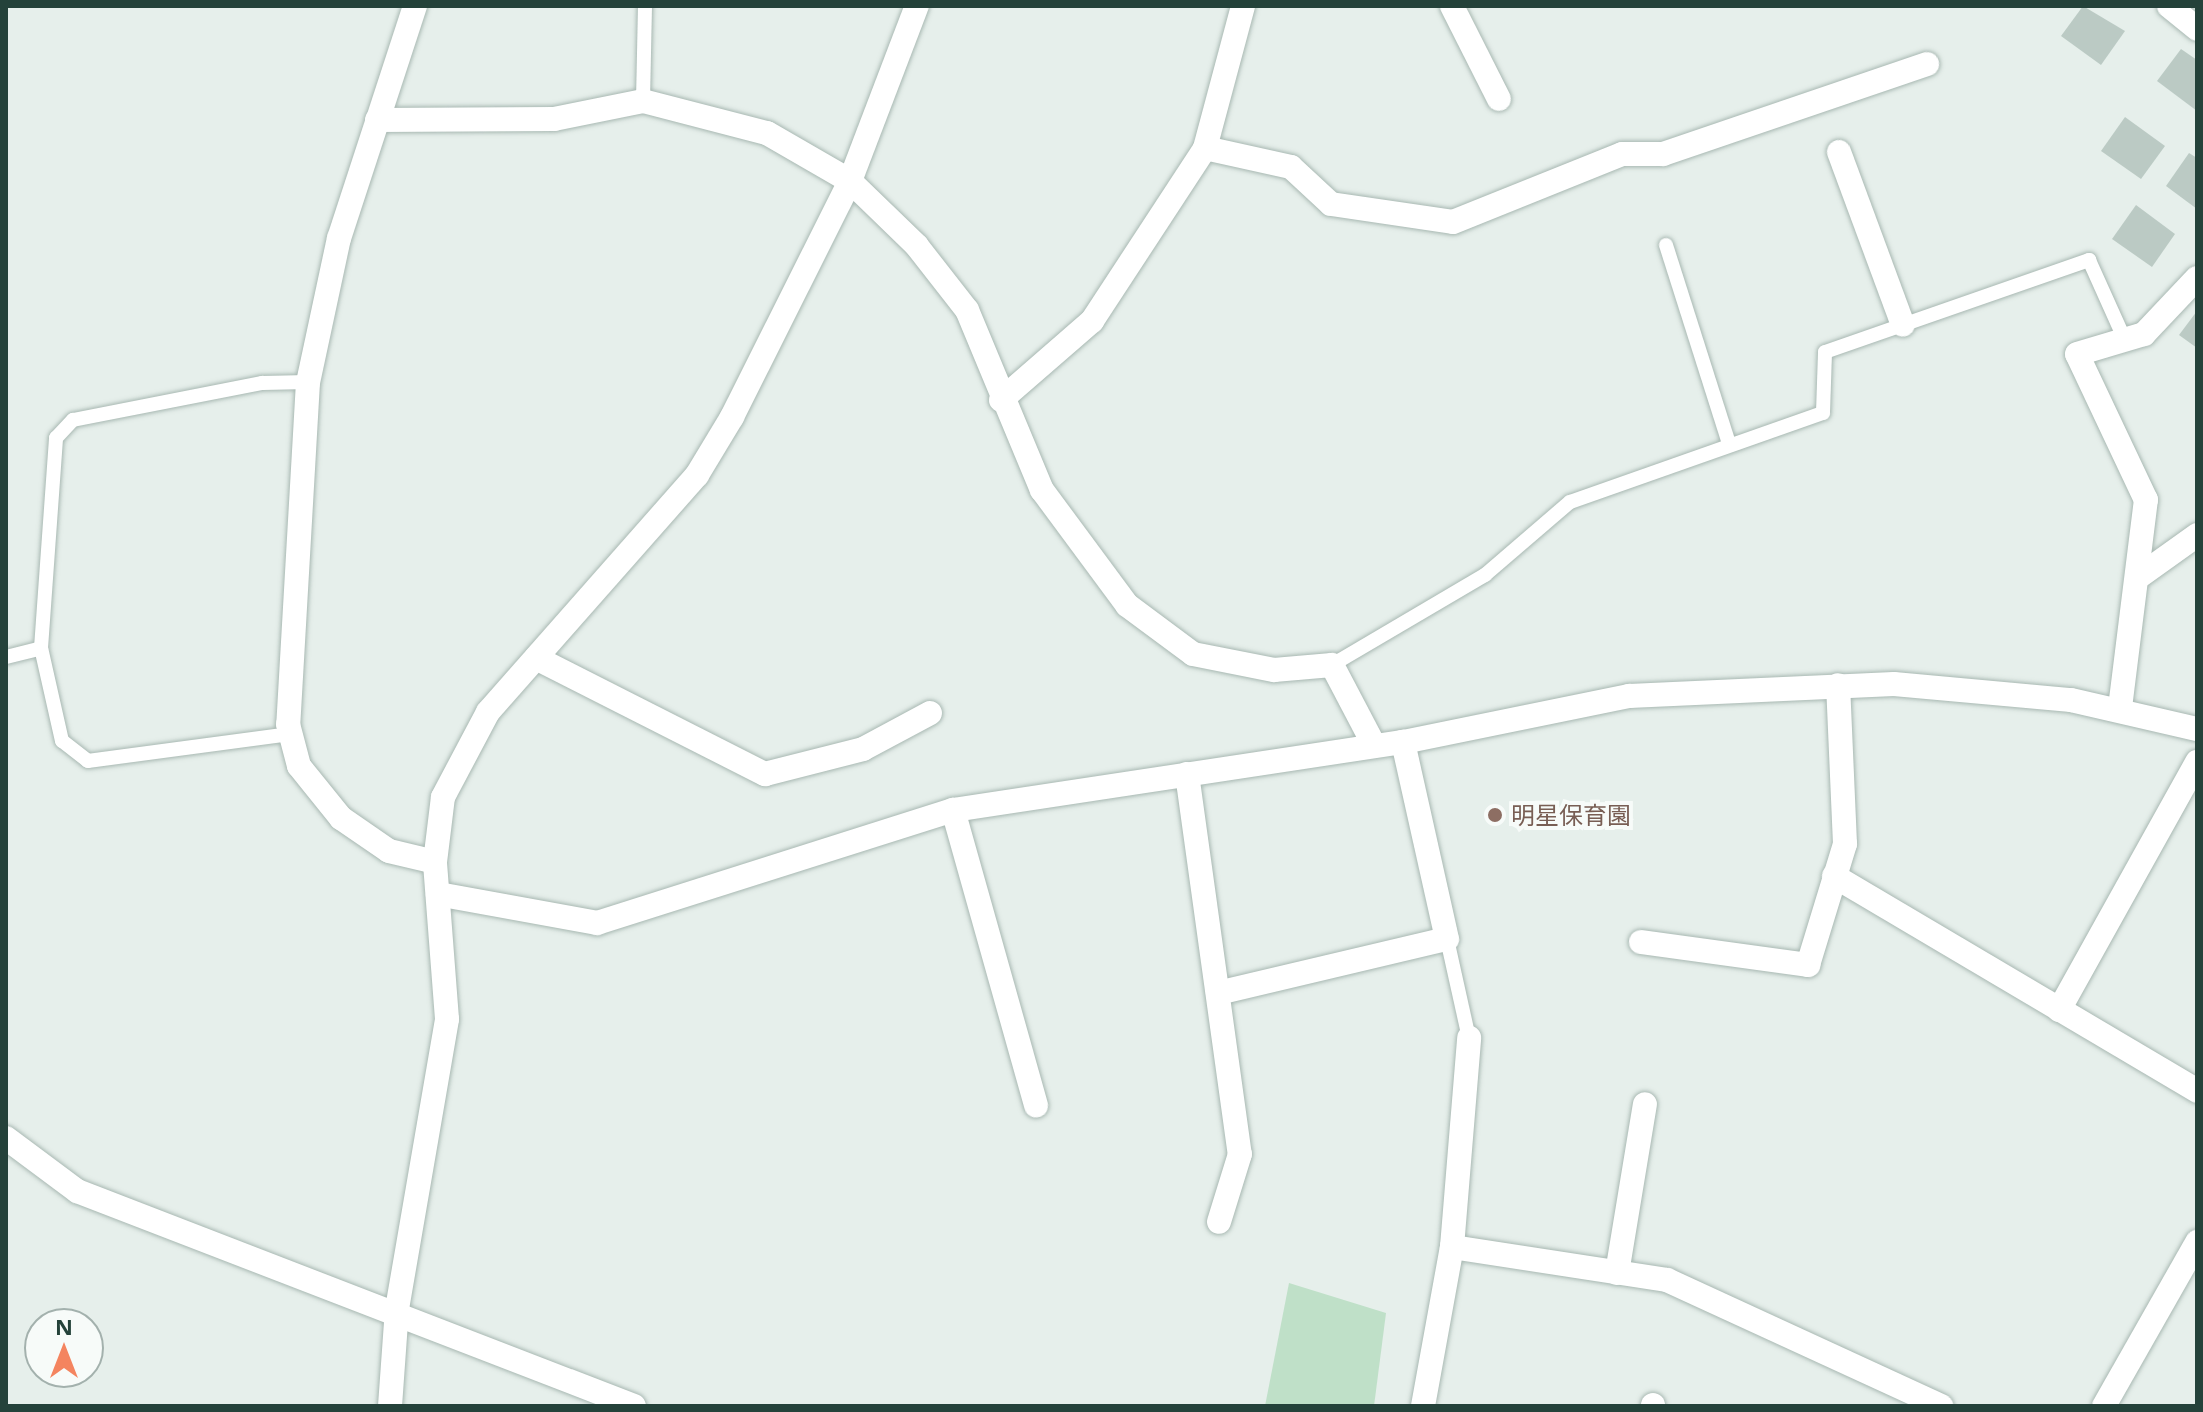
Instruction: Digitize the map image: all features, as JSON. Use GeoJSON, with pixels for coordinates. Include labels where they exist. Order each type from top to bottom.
{"type":"FeatureCollection","features":[{"type":"Feature","properties":{"kind":"street"},"geometry":{"type":"LineString","coordinates":[[415,6],[339,238],[308,382],[290,734],[299,766],[341,818],[389,851],[435,862]]}},
{"type":"Feature","properties":{"kind":"street"},"geometry":{"type":"LineString","coordinates":[[390,1406],[397,1309],[447,1019],[435,862],[443,797],[459,757],[536,658],[697,475],[850,181],[917,6]]}},
{"type":"Feature","properties":{"kind":"street"},"geometry":{"type":"LineString","coordinates":[[1001,400],[1092,321],[1205,148],[1243,6]]}},
{"type":"Feature","properties":{"kind":"street"},"geometry":{"type":"LineString","coordinates":[[1452,6],[1499,99]]}},
{"type":"Feature","properties":{"kind":"street"},"geometry":{"type":"LineString","coordinates":[[2169,6],[2197,29]]}},
{"type":"Feature","properties":{"kind":"street"},"geometry":{"type":"LineString","coordinates":[[1205,148],[1291,167],[1331,204],[1453,222],[1622,154],[1663,154],[1927,64]]}},
{"type":"Feature","properties":{"kind":"street"},"geometry":{"type":"LineString","coordinates":[[377,120],[554,119],[643,101],[767,133],[850,181],[917,246],[967,310],[1001,400],[1042,490],[1127,605],[1193,654],[1274,670],[1332,665],[1374,745]]}},
{"type":"Feature","properties":{"kind":"street"},"geometry":{"type":"LineString","coordinates":[[1839,152],[1903,325]]}},
{"type":"Feature","properties":{"kind":"street"},"geometry":{"type":"LineString","coordinates":[[2120,708],[2146,500],[2077,354],[2144,334],[2197,278]]}},
{"type":"Feature","properties":{"kind":"street"},"geometry":{"type":"LineString","coordinates":[[2137,578],[2197,535]]}},
{"type":"Feature","properties":{"kind":"street"},"geometry":{"type":"LineString","coordinates":[[536,658],[765,774],[863,749],[930,713]]}},
{"type":"Feature","properties":{"kind":"street"},"geometry":{"type":"LineString","coordinates":[[1641,942],[1808,965],[1845,844],[1838,685]]}},
{"type":"Feature","properties":{"kind":"street"},"geometry":{"type":"LineString","coordinates":[[438,894],[597,923],[953,810],[1403,742],[1629,696],[1838,685],[2120,708],[2197,729]]}},
{"type":"Feature","properties":{"kind":"street"},"geometry":{"type":"LineString","coordinates":[[1218,993],[1447,939],[1403,742]]}},
{"type":"Feature","properties":{"kind":"street"},"geometry":{"type":"LineString","coordinates":[[2059,1010],[2197,762]]}},
{"type":"Feature","properties":{"kind":"street"},"geometry":{"type":"LineString","coordinates":[[1187,774],[1240,1154],[1219,1222]]}},
{"type":"Feature","properties":{"kind":"street"},"geometry":{"type":"LineString","coordinates":[[953,810],[1036,1106]]}},
{"type":"Feature","properties":{"kind":"street"},"geometry":{"type":"LineString","coordinates":[[1834,876],[2197,1091]]}},
{"type":"Feature","properties":{"kind":"street"},"geometry":{"type":"LineString","coordinates":[[1423,1406],[1452,1247],[1469,1038]]}},
{"type":"Feature","properties":{"kind":"street"},"geometry":{"type":"LineString","coordinates":[[1617,1273],[1645,1104]]}},
{"type":"Feature","properties":{"kind":"street"},"geometry":{"type":"LineString","coordinates":[[6,1138],[77,1191],[397,1309],[634,1406]]}},
{"type":"Feature","properties":{"kind":"street"},"geometry":{"type":"LineString","coordinates":[[2104,1406],[2197,1242]]}},
{"type":"Feature","properties":{"kind":"street"},"geometry":{"type":"LineString","coordinates":[[1452,1247],[1667,1280],[1941,1406]]}},
{"type":"Feature","properties":{"kind":"lane"},"geometry":{"type":"LineString","coordinates":[[643,101],[645,6]]}},
{"type":"Feature","properties":{"kind":"lane"},"geometry":{"type":"LineString","coordinates":[[1666,245],[1729,444]]}},
{"type":"Feature","properties":{"kind":"lane"},"geometry":{"type":"LineString","coordinates":[[1332,665],[1485,575],[1570,502],[1823,413],[1825,352],[2089,260],[2125,340]]}},
{"type":"Feature","properties":{"kind":"lane"},"geometry":{"type":"LineString","coordinates":[[290,734],[88,761],[62,741],[41,648],[56,438],[73,420],[262,383],[308,382]]}},
{"type":"Feature","properties":{"kind":"lane"},"geometry":{"type":"LineString","coordinates":[[6,657],[41,648]]}},
{"type":"Feature","properties":{"kind":"lane"},"geometry":{"type":"LineString","coordinates":[[1447,939],[1469,1038]]}},
{"type":"Feature","properties":{"kind":"green space"},"geometry":{"type":"Polygon","coordinates":[[[1289,1283],[1386,1313],[1374,1406],[1265,1406],[1289,1283]]]}},
{"type":"Feature","properties":{"kind":"building"},"geometry":{"type":"Polygon","coordinates":[[[2083,6],[2125,31],[2101,65],[2061,36],[2083,6]]]}},
{"type":"Feature","properties":{"kind":"building"},"geometry":{"type":"Polygon","coordinates":[[[2181,49],[2197,60],[2197,111],[2157,81],[2181,49]]]}},
{"type":"Feature","properties":{"kind":"building"},"geometry":{"type":"Polygon","coordinates":[[[2125,117],[2165,146],[2141,179],[2101,151],[2125,117]]]}},
{"type":"Feature","properties":{"kind":"building"},"geometry":{"type":"Polygon","coordinates":[[[2189,153],[2197,158],[2197,209],[2166,186],[2189,153]]]}},
{"type":"Feature","properties":{"kind":"building"},"geometry":{"type":"Polygon","coordinates":[[[2136,205],[2175,234],[2152,267],[2112,239],[2136,205]]]}},
{"type":"Feature","properties":{"kind":"building"},"geometry":{"type":"Polygon","coordinates":[[[2197,311],[2197,348],[2179,335],[2197,311]]]}},
{"type":"Feature","properties":{"kind":"place","name":"明星保育園"},"geometry":{"type":"Point","coordinates":[1495,815]}}]}
